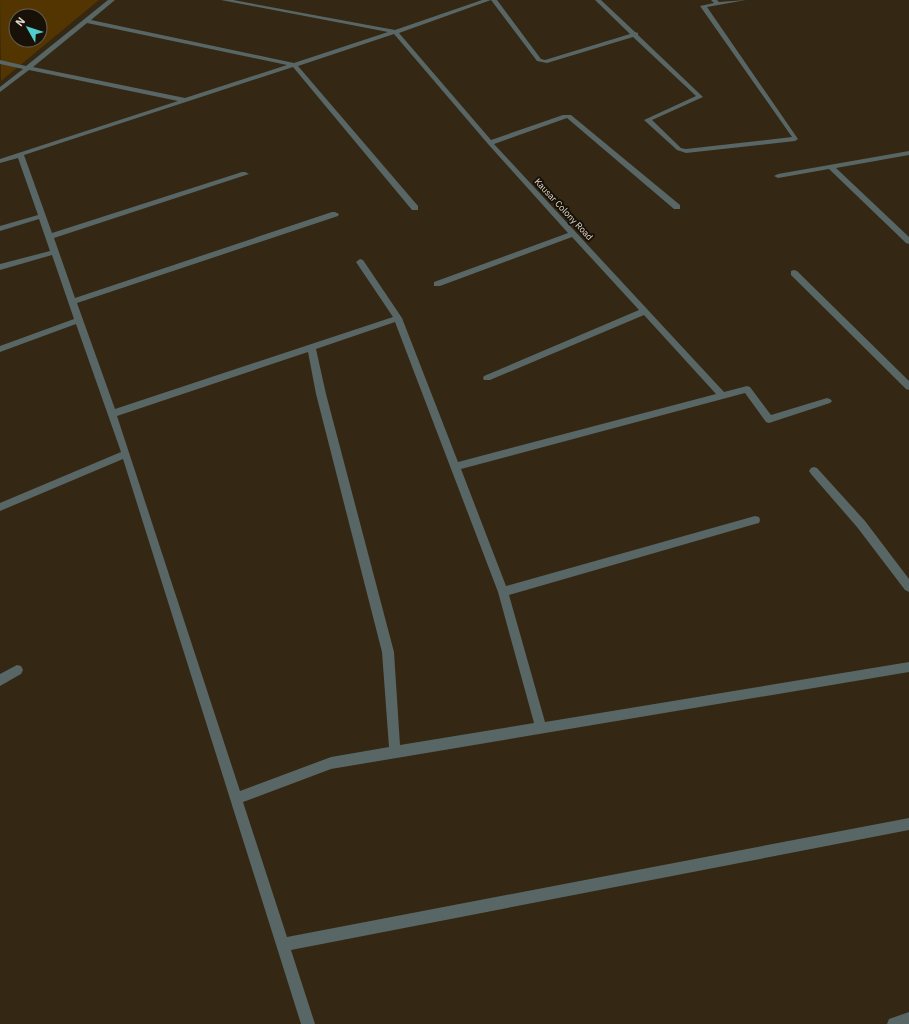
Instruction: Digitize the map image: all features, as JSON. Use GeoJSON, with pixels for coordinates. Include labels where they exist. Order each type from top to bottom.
{"type":"FeatureCollection","features":[{"type":"Feature","properties":{"kind":"street"},"geometry":{"type":"LineString","coordinates":[[0,90],[112,0]]}},
{"type":"Feature","properties":{"kind":"street"},"geometry":{"type":"LineString","coordinates":[[224,0],[395,32]]}},
{"type":"Feature","properties":{"kind":"street"},"geometry":{"type":"LineString","coordinates":[[0,161],[395,32],[488,0]]}},
{"type":"Feature","properties":{"kind":"street"},"geometry":{"type":"LineString","coordinates":[[494,0],[542,62],[636,34]]}},
{"type":"Feature","properties":{"kind":"street"},"geometry":{"type":"LineString","coordinates":[[598,0],[636,34],[700,97],[647,120],[682,151],[792,140],[795,137],[703,6],[716,2],[743,0]]}},
{"type":"Feature","properties":{"kind":"street"},"geometry":{"type":"LineString","coordinates":[[87,21],[294,65],[415,208]]}},
{"type":"Feature","properties":{"kind":"street","name":"Kausar Colony Road"},"geometry":{"type":"LineString","coordinates":[[395,32],[490,143],[722,395]]}},
{"type":"Feature","properties":{"kind":"street"},"geometry":{"type":"LineString","coordinates":[[0,62],[26,69],[186,100]]}},
{"type":"Feature","properties":{"kind":"street"},"geometry":{"type":"LineString","coordinates":[[490,143],[565,116],[569,116],[677,207]]}},
{"type":"Feature","properties":{"kind":"street"},"geometry":{"type":"LineString","coordinates":[[778,176],[909,153]]}},
{"type":"Feature","properties":{"kind":"street"},"geometry":{"type":"LineString","coordinates":[[20,154],[126,454],[308,1024]]}},
{"type":"Feature","properties":{"kind":"street"},"geometry":{"type":"LineString","coordinates":[[831,167],[909,241]]}},
{"type":"Feature","properties":{"kind":"street"},"geometry":{"type":"LineString","coordinates":[[49,237],[245,174]]}},
{"type":"Feature","properties":{"kind":"street"},"geometry":{"type":"LineString","coordinates":[[72,302],[336,214]]}},
{"type":"Feature","properties":{"kind":"street"},"geometry":{"type":"LineString","coordinates":[[0,229],[42,216]]}},
{"type":"Feature","properties":{"kind":"street"},"geometry":{"type":"LineString","coordinates":[[437,284],[573,234]]}},
{"type":"Feature","properties":{"kind":"street"},"geometry":{"type":"LineString","coordinates":[[0,267],[55,252]]}},
{"type":"Feature","properties":{"kind":"street"},"geometry":{"type":"LineString","coordinates":[[360,262],[398,318],[503,592],[542,728]]}},
{"type":"Feature","properties":{"kind":"street"},"geometry":{"type":"LineString","coordinates":[[794,273],[909,387]]}},
{"type":"Feature","properties":{"kind":"street"},"geometry":{"type":"LineString","coordinates":[[487,378],[646,311]]}},
{"type":"Feature","properties":{"kind":"street"},"geometry":{"type":"LineString","coordinates":[[112,414],[398,318]]}},
{"type":"Feature","properties":{"kind":"street"},"geometry":{"type":"LineString","coordinates":[[0,349],[79,320]]}},
{"type":"Feature","properties":{"kind":"street"},"geometry":{"type":"LineString","coordinates":[[311,346],[321,394],[388,652],[395,753]]}},
{"type":"Feature","properties":{"kind":"street"},"geometry":{"type":"LineString","coordinates":[[455,467],[747,389],[769,419],[826,402]]}},
{"type":"Feature","properties":{"kind":"street"},"geometry":{"type":"LineString","coordinates":[[0,508],[126,454]]}},
{"type":"Feature","properties":{"kind":"street"},"geometry":{"type":"LineString","coordinates":[[814,471],[861,524],[909,586]]}},
{"type":"Feature","properties":{"kind":"street"},"geometry":{"type":"LineString","coordinates":[[503,592],[755,520]]}},
{"type":"Feature","properties":{"kind":"street"},"geometry":{"type":"LineString","coordinates":[[236,799],[331,763],[909,667]]}},
{"type":"Feature","properties":{"kind":"street"},"geometry":{"type":"LineString","coordinates":[[0,680],[17,670]]}},
{"type":"Feature","properties":{"kind":"street"},"geometry":{"type":"LineString","coordinates":[[283,945],[909,824]]}},
{"type":"Feature","properties":{"kind":"street"},"geometry":{"type":"LineString","coordinates":[[894,1024],[909,1019]]}},
{"type":"Feature","properties":{"kind":"shaded area"},"geometry":{"type":"Polygon","coordinates":[[[0,0],[99,0],[48,42],[48,8],[8,8],[8,48],[41,48],[1,81],[0,0]]]}}]}
